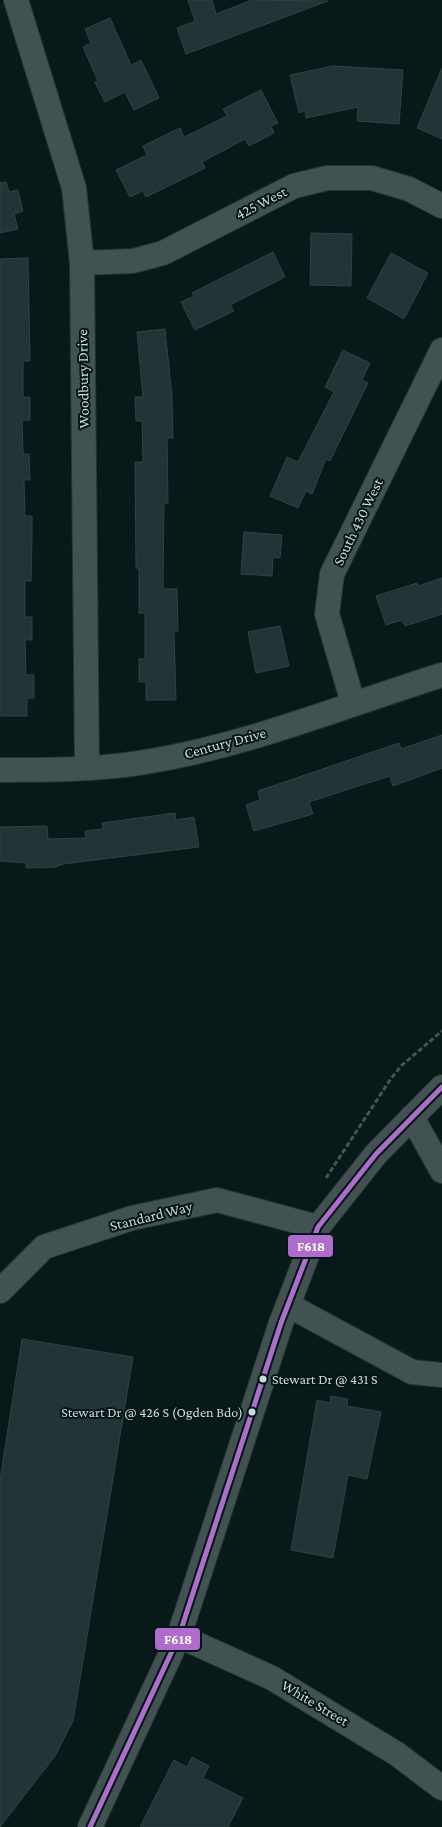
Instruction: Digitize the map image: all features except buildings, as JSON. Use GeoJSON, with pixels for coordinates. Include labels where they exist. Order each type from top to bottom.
{"type":"FeatureCollection","features":[{"type":"Feature","properties":{"kind":"street","name":"Woodbury Drive"},"geometry":{"type":"LineString","coordinates":[[16,0],[74,188],[82,263],[87,768]]}},
{"type":"Feature","properties":{"kind":"street","name":"425 West"},"geometry":{"type":"LineString","coordinates":[[82,263],[132,261],[163,253],[294,186],[328,178],[372,178],[409,189],[442,206]]}},
{"type":"Feature","properties":{"kind":"street","name":"South 430 West"},"geometry":{"type":"LineString","coordinates":[[353,703],[328,614],[332,574],[442,350]]}},
{"type":"Feature","properties":{"kind":"street","name":"Century Drive"},"geometry":{"type":"LineString","coordinates":[[0,770],[57,770],[150,762],[222,746],[442,675]]}},
{"type":"Feature","properties":{"kind":"street"},"geometry":{"type":"LineString","coordinates":[[90,1827],[179,1636],[288,1305],[318,1227],[376,1154],[442,1087]]}},
{"type":"Feature","properties":{"kind":"street"},"geometry":{"type":"LineString","coordinates":[[412,1117],[442,1171]]}},
{"type":"Feature","properties":{"kind":"street","name":"Standard Way"},"geometry":{"type":"LineString","coordinates":[[0,1291],[44,1247],[132,1218],[217,1200],[318,1227]]}},
{"type":"Feature","properties":{"kind":"street"},"geometry":{"type":"LineString","coordinates":[[288,1305],[412,1372],[442,1374]]}},
{"type":"Feature","properties":{"kind":"street","name":"White Street"},"geometry":{"type":"LineString","coordinates":[[179,1636],[280,1683],[397,1754],[442,1788]]}},
{"type":"Feature","properties":{"kind":"path"},"geometry":{"type":"LineString","coordinates":[[325,1179],[390,1080],[402,1066],[442,1031]]}},
{"type":"Feature","properties":{"kind":"transit line","name":"F618"},"geometry":{"type":"LineString","coordinates":[[90,1827],[179,1636],[281,1323],[318,1227],[376,1154],[442,1087]]}},
{"type":"Feature","properties":{"kind":"place","name":"Stewart Dr @ 431 S"},"geometry":{"type":"Point","coordinates":[263,1379]}},
{"type":"Feature","properties":{"kind":"place","name":"Stewart Dr @ 426 S (Ogden Bdo)"},"geometry":{"type":"Point","coordinates":[252,1412]}}]}
